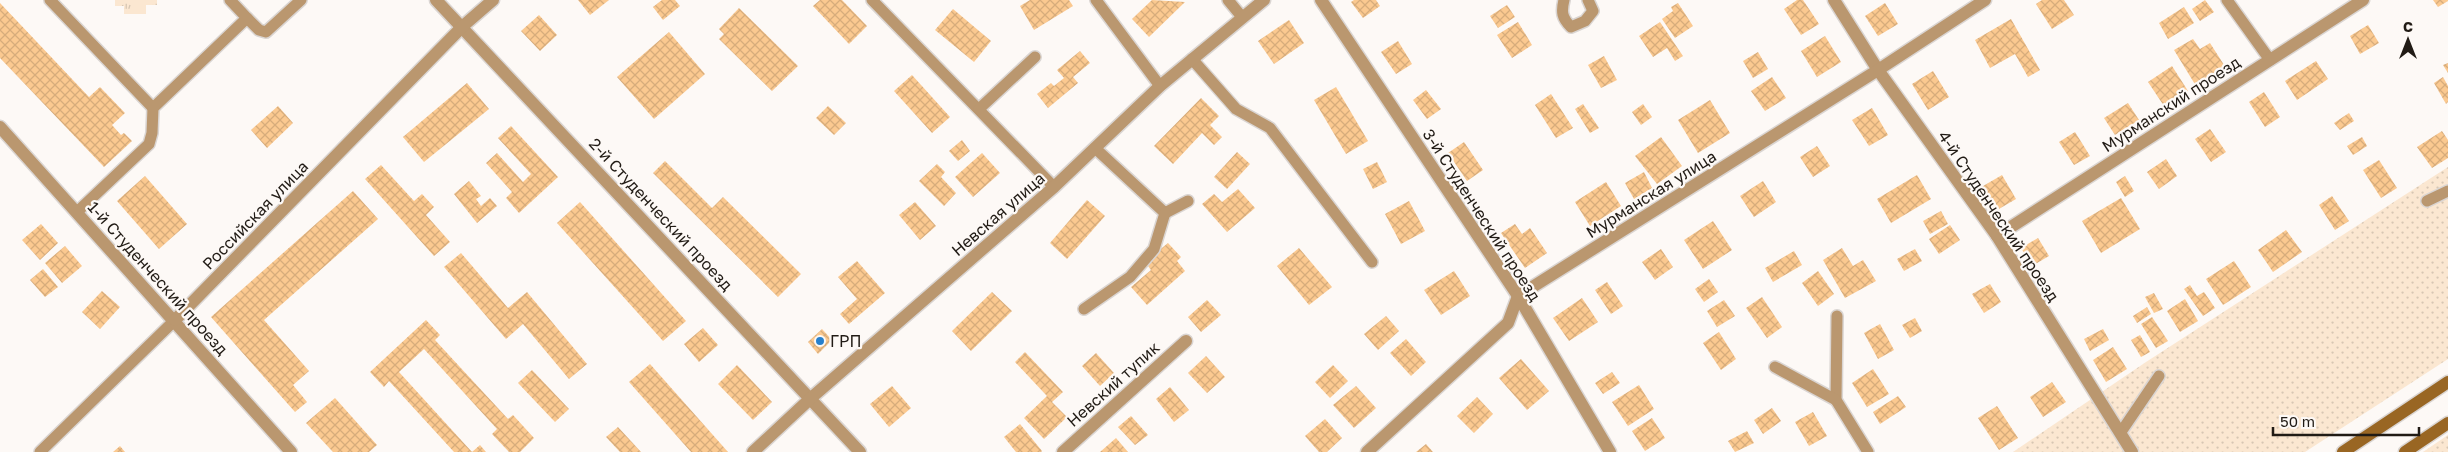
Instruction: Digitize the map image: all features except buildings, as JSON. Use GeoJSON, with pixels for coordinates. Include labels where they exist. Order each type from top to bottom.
{"type":"FeatureCollection","features":[{"type":"Feature","properties":{"kind":"main road"},"geometry":{"type":"LineString","coordinates":[[2343,452],[2448,382]]}},
{"type":"Feature","properties":{"kind":"main road"},"geometry":{"type":"LineString","coordinates":[[2405,452],[2448,423]]}},
{"type":"Feature","properties":{"kind":"street","name":"2-й Студенческий проезд"},"geometry":{"type":"LineString","coordinates":[[436,0],[463,26],[860,452]]}},
{"type":"Feature","properties":{"kind":"street","name":"Российская улица"},"geometry":{"type":"LineString","coordinates":[[175,320],[463,26],[493,0]]}},
{"type":"Feature","properties":{"kind":"street","name":"Невская улица"},"geometry":{"type":"LineString","coordinates":[[753,452],[811,398],[1054,187],[1160,86],[1264,0]]}},
{"type":"Feature","properties":{"kind":"street","name":"3-й Студенческий проезд"},"geometry":{"type":"LineString","coordinates":[[1321,0],[1518,296],[1610,452]]}},
{"type":"Feature","properties":{"kind":"street","name":"4-й Студенческий проезд"},"geometry":{"type":"LineString","coordinates":[[1834,0],[1878,70],[1997,236],[2132,452]]}},
{"type":"Feature","properties":{"kind":"street","name":"Мурманская улица"},"geometry":{"type":"LineString","coordinates":[[1518,296],[1878,70],[1985,0]]}},
{"type":"Feature","properties":{"kind":"street","name":"Мурманский проезд"},"geometry":{"type":"LineString","coordinates":[[1997,236],[2364,0]]}},
{"type":"Feature","properties":{"kind":"street","name":"1-й Студенческий проезд"},"geometry":{"type":"LineString","coordinates":[[0,127],[175,320],[291,452]]}},
{"type":"Feature","properties":{"kind":"street"},"geometry":{"type":"LineString","coordinates":[[1367,452],[1508,322],[1518,296]]}},
{"type":"Feature","properties":{"kind":"street","name":"Невский тупик"},"geometry":{"type":"LineString","coordinates":[[1063,452],[1186,341]]}},
{"type":"Feature","properties":{"kind":"lane"},"geometry":{"type":"LineString","coordinates":[[50,0],[153,108]]}},
{"type":"Feature","properties":{"kind":"lane"},"geometry":{"type":"LineString","coordinates":[[230,0],[259,30],[266,32],[301,0]]}},
{"type":"Feature","properties":{"kind":"lane"},"geometry":{"type":"LineString","coordinates":[[872,0],[1054,187]]}},
{"type":"Feature","properties":{"kind":"lane"},"geometry":{"type":"LineString","coordinates":[[1096,0],[1160,86]]}},
{"type":"Feature","properties":{"kind":"lane"},"geometry":{"type":"LineString","coordinates":[[1228,0],[1242,17]]}},
{"type":"Feature","properties":{"kind":"lane"},"geometry":{"type":"LineString","coordinates":[[1564,0],[1562,10],[1564,20],[1570,27],[1585,21],[1593,11],[1588,0]]}},
{"type":"Feature","properties":{"kind":"lane"},"geometry":{"type":"LineString","coordinates":[[2227,0],[2270,60]]}},
{"type":"Feature","properties":{"kind":"lane"},"geometry":{"type":"LineString","coordinates":[[77,212],[149,144],[152,133],[153,108],[247,18]]}},
{"type":"Feature","properties":{"kind":"lane"},"geometry":{"type":"LineString","coordinates":[[979,109],[1035,57]]}},
{"type":"Feature","properties":{"kind":"lane"},"geometry":{"type":"LineString","coordinates":[[1192,59],[1236,109],[1270,128],[1372,262]]}},
{"type":"Feature","properties":{"kind":"lane"},"geometry":{"type":"LineString","coordinates":[[1095,148],[1165,213]]}},
{"type":"Feature","properties":{"kind":"lane"},"geometry":{"type":"LineString","coordinates":[[2427,202],[2448,191]]}},
{"type":"Feature","properties":{"kind":"lane"},"geometry":{"type":"LineString","coordinates":[[1084,310],[1130,276],[1154,249],[1165,213],[1188,202]]}},
{"type":"Feature","properties":{"kind":"lane"},"geometry":{"type":"LineString","coordinates":[[1836,400],[1837,316]]}},
{"type":"Feature","properties":{"kind":"lane","name":"Российская улица"},"geometry":{"type":"LineString","coordinates":[[40,452],[175,320]]}},
{"type":"Feature","properties":{"kind":"lane"},"geometry":{"type":"LineString","coordinates":[[1774,367],[1836,400],[1868,452]]}},
{"type":"Feature","properties":{"kind":"lane"},"geometry":{"type":"LineString","coordinates":[[2121,432],[2159,376]]}},
{"type":"Feature","properties":{"kind":"green space"},"geometry":{"type":"Polygon","coordinates":[[[115,0],[157,0],[157,5],[146,5],[146,14],[124,14],[124,6],[115,6],[115,0]]]}},
{"type":"Feature","properties":{"kind":"green space"},"geometry":{"type":"Polygon","coordinates":[[[2448,167],[2448,359],[2305,452],[2013,452],[2146,362],[2448,167]]]}},
{"type":"Feature","properties":{"kind":"green space"},"geometry":{"type":"Polygon","coordinates":[[[2448,435],[2448,452],[2423,452],[2448,435]]]}},
{"type":"Feature","properties":{"kind":"place","name":"ГРП"},"geometry":{"type":"Point","coordinates":[820,341]}}]}
